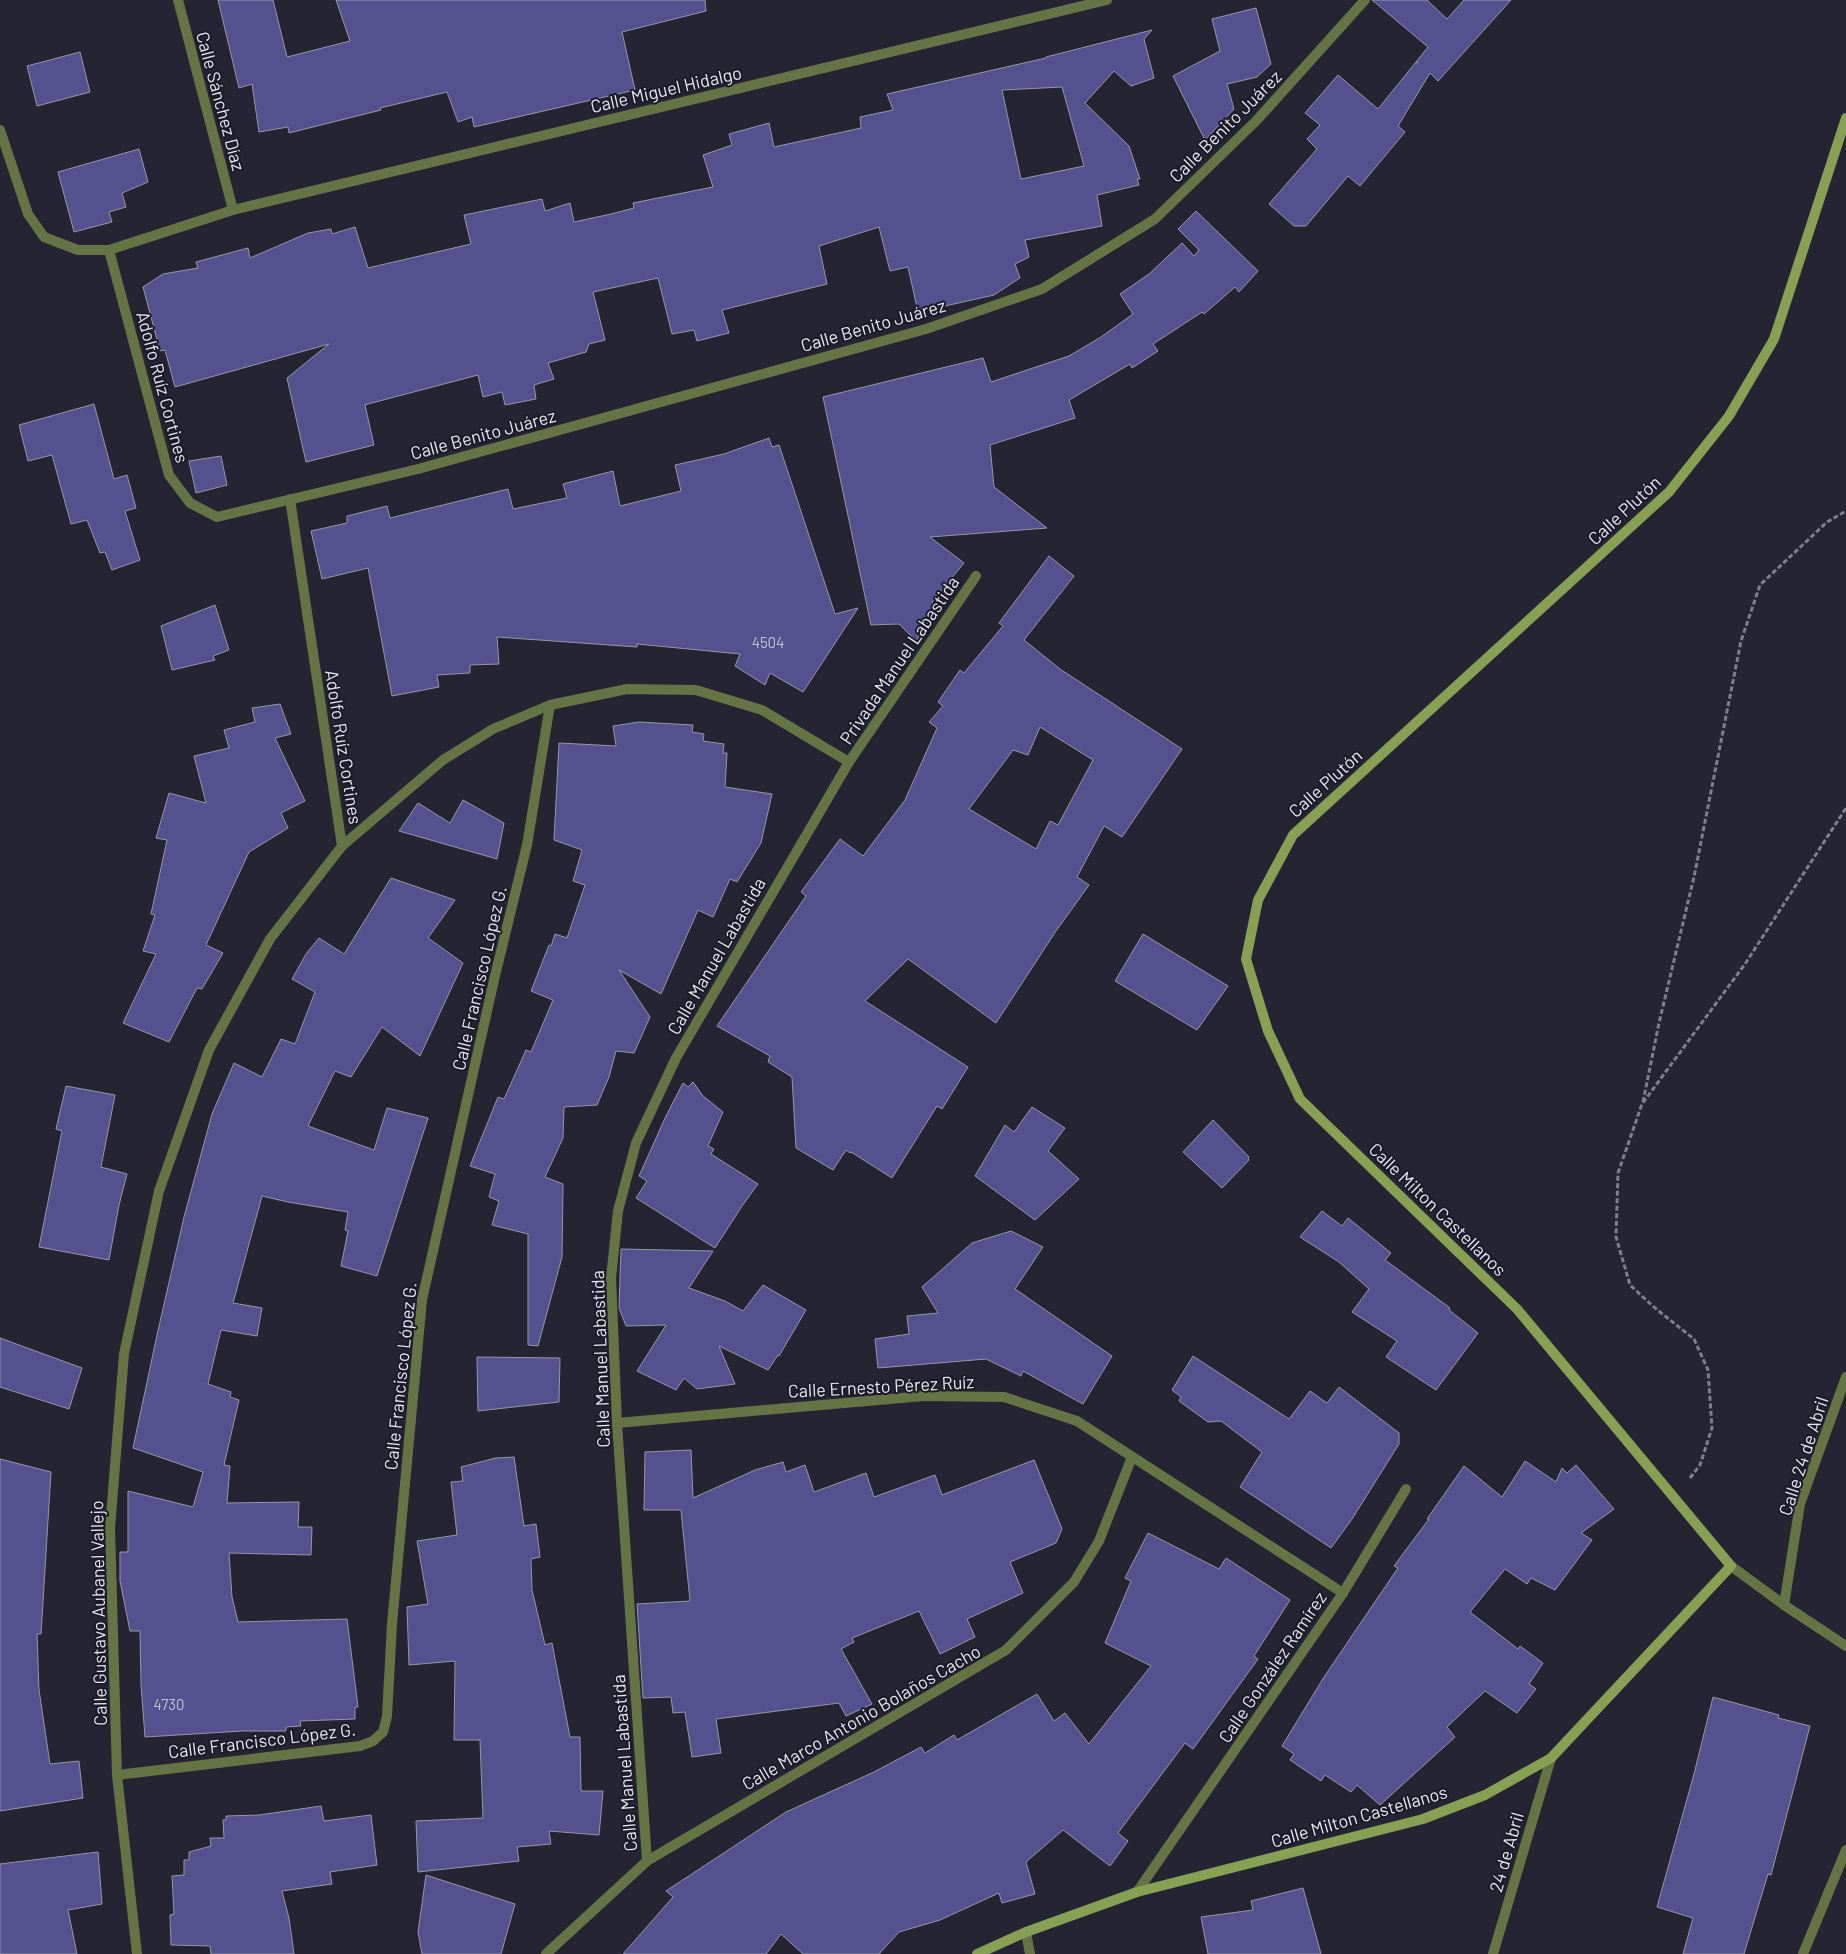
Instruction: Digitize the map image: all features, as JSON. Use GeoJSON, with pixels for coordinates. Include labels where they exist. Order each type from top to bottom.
{"type":"FeatureCollection","features":[{"type":"Feature","properties":{"kind":"street","name":"Calle Sánchez Díaz"},"geometry":{"type":"LineString","coordinates":[[178,0],[234,210]]}},
{"type":"Feature","properties":{"kind":"street","name":"Calle Miguel Hidalgo"},"geometry":{"type":"LineString","coordinates":[[234,210],[1107,0]]}},
{"type":"Feature","properties":{"kind":"street","name":"Calle Benito Juárez"},"geometry":{"type":"LineString","coordinates":[[290,499],[418,469],[926,329],[1042,289],[1155,219],[1256,122],[1365,0]]}},
{"type":"Feature","properties":{"kind":"street","name":"Calle Plutón"},"geometry":{"type":"LineString","coordinates":[[1293,835],[1669,492],[1730,416],[1774,339],[1846,118]]}},
{"type":"Feature","properties":{"kind":"street"},"geometry":{"type":"LineString","coordinates":[[0,130],[28,214],[44,237],[78,250],[109,250],[234,210]]}},
{"type":"Feature","properties":{"kind":"street","name":"Adolfo Ruíz Cortines"},"geometry":{"type":"LineString","coordinates":[[109,250],[169,475],[190,503],[217,517],[290,499],[342,846]]}},
{"type":"Feature","properties":{"kind":"street","name":"Privada Manuel Labastida"},"geometry":{"type":"LineString","coordinates":[[849,762],[976,576]]}},
{"type":"Feature","properties":{"kind":"street","name":"Calle Gustavo Aubanel Vallejo"},"geometry":{"type":"LineString","coordinates":[[137,1954],[118,1775],[110,1528],[124,1354],[159,1191],[209,1050],[270,939],[342,846],[443,760],[493,729],[550,705],[627,689],[696,690],[762,710],[849,762]]}},
{"type":"Feature","properties":{"kind":"street","name":"Calle Francisco López G."},"geometry":{"type":"LineString","coordinates":[[118,1775],[360,1746],[373,1741],[383,1732],[387,1716],[392,1624],[422,1300],[492,989],[527,845],[550,705]]}},
{"type":"Feature","properties":{"kind":"street","name":"Calle Manuel Labastida"},"geometry":{"type":"LineString","coordinates":[[647,1862],[618,1423],[611,1278],[618,1211],[636,1143],[676,1058],[849,762]]}},
{"type":"Feature","properties":{"kind":"street","name":"Calle Milton Castellanos"},"geometry":{"type":"LineString","coordinates":[[1293,835],[1258,900],[1246,959],[1268,1031],[1300,1099],[1517,1309],[1731,1566],[1784,1605],[1846,1646]]}},
{"type":"Feature","properties":{"kind":"street","name":"Calle 24 de Abril"},"geometry":{"type":"LineString","coordinates":[[1784,1605],[1800,1504],[1846,1377]]}},
{"type":"Feature","properties":{"kind":"street","name":"Calle Ernesto Pérez Ruíz"},"geometry":{"type":"LineString","coordinates":[[618,1423],[924,1396],[1004,1397],[1077,1421],[1132,1456]]}},
{"type":"Feature","properties":{"kind":"street","name":"Calle González Ramírez"},"geometry":{"type":"LineString","coordinates":[[1132,1456],[1343,1593],[1137,1892]]}},
{"type":"Feature","properties":{"kind":"street","name":"Calle Marco Antonio Bolaños Cacho"},"geometry":{"type":"LineString","coordinates":[[546,1954],[647,1862],[1006,1650],[1074,1582],[1100,1541],[1132,1456]]}},
{"type":"Feature","properties":{"kind":"street"},"geometry":{"type":"LineString","coordinates":[[1343,1593],[1406,1489]]}},
{"type":"Feature","properties":{"kind":"street","name":"Calle Milton Castellanos"},"geometry":{"type":"LineString","coordinates":[[977,1954],[1026,1932],[1137,1892],[1423,1819],[1485,1795],[1551,1758],[1731,1566]]}},
{"type":"Feature","properties":{"kind":"street","name":"24 de Abril"},"geometry":{"type":"LineString","coordinates":[[1493,1954],[1551,1758]]}},
{"type":"Feature","properties":{"kind":"street"},"geometry":{"type":"LineString","coordinates":[[1803,1954],[1846,1850]]}},
{"type":"Feature","properties":{"kind":"street"},"geometry":{"type":"LineString","coordinates":[[1026,1932],[1030,1954]]}},
{"type":"Feature","properties":{"kind":"path"},"geometry":{"type":"LineString","coordinates":[[1674,1498],[1700,1466],[1712,1428],[1708,1370],[1694,1339],[1630,1285],[1616,1237],[1618,1173],[1642,1104],[1659,1022],[1694,877],[1741,641],[1760,585],[1827,522],[1846,511]]}},
{"type":"Feature","properties":{"kind":"path"},"geometry":{"type":"LineString","coordinates":[[1642,1104],[1746,964],[1846,808]]}},
{"type":"Feature","properties":{"kind":"building"},"geometry":{"type":"Polygon","coordinates":[[[218,0],[273,0],[287,57],[350,41],[336,0],[705,0],[706,11],[622,32],[635,90],[474,127],[472,117],[458,122],[447,92],[289,133],[288,127],[259,132],[252,84],[239,88],[218,0]]]}},
{"type":"Feature","properties":{"kind":"building"},"geometry":{"type":"Polygon","coordinates":[[[1372,0],[1427,0],[1447,19],[1464,0],[1511,0],[1438,81],[1430,73],[1398,126],[1405,132],[1360,186],[1348,176],[1306,226],[1294,226],[1269,204],[1317,149],[1307,139],[1320,125],[1305,113],[1338,75],[1378,109],[1428,47],[1372,0]]]}},
{"type":"Feature","properties":{"kind":"building"},"geometry":{"type":"Polygon","coordinates":[[[1256,8],[1271,64],[1257,77],[1227,84],[1234,109],[1205,140],[1173,76],[1220,51],[1212,19],[1256,8]]]}},
{"type":"Feature","properties":{"kind":"building"},"geometry":{"type":"Polygon","coordinates":[[[1152,30],[1144,39],[1154,78],[1131,86],[1114,71],[1085,103],[1129,146],[1140,179],[1137,179],[1139,185],[1097,195],[1102,226],[1025,240],[1029,257],[1015,264],[1020,278],[994,295],[918,312],[908,267],[890,271],[879,227],[819,246],[827,284],[722,310],[729,333],[697,341],[694,330],[672,334],[658,278],[593,292],[605,340],[589,344],[586,352],[548,363],[554,379],[534,385],[536,399],[505,405],[502,392],[483,397],[478,375],[368,404],[365,405],[374,445],[306,462],[287,378],[329,344],[175,387],[165,350],[160,351],[143,287],[163,274],[198,268],[196,262],[248,248],[250,258],[308,233],[331,229],[332,234],[355,227],[368,268],[471,244],[464,215],[542,199],[545,211],[570,203],[574,222],[611,214],[634,208],[633,203],[713,187],[703,155],[732,145],[729,134],[769,123],[774,147],[861,128],[860,117],[893,110],[887,94],[1152,30]],[[1062,87],[1002,90],[1021,179],[1084,166],[1062,87]]]}},
{"type":"Feature","properties":{"kind":"building"},"geometry":{"type":"Polygon","coordinates":[[[80,52],[90,92],[37,106],[27,66],[80,52]]]}},
{"type":"Feature","properties":{"kind":"building"},"geometry":{"type":"Polygon","coordinates":[[[139,149],[148,182],[122,193],[126,207],[109,212],[112,222],[74,232],[58,172],[139,149]]]}},
{"type":"Feature","properties":{"kind":"building"},"geometry":{"type":"Polygon","coordinates":[[[1196,211],[1258,271],[1239,292],[1235,287],[1204,314],[1202,312],[1153,344],[1158,351],[1132,368],[1130,364],[1069,400],[1075,418],[990,445],[994,487],[1047,528],[930,537],[964,563],[932,602],[938,607],[916,641],[899,624],[871,625],[823,397],[983,358],[991,382],[1069,356],[1101,337],[1133,314],[1120,294],[1149,274],[1182,243],[1194,256],[1199,250],[1178,229],[1196,211]]]}},
{"type":"Feature","properties":{"kind":"building"},"geometry":{"type":"Polygon","coordinates":[[[94,404],[114,479],[127,475],[136,508],[125,511],[140,560],[112,570],[105,552],[100,553],[87,520],[71,524],[52,455],[28,461],[19,425],[94,404]]]}},
{"type":"Feature","properties":{"kind":"building"},"geometry":{"type":"Polygon","coordinates":[[[769,438],[772,447],[779,445],[835,614],[858,608],[803,692],[770,673],[765,685],[735,666],[740,654],[637,644],[637,647],[497,637],[499,664],[470,665],[470,673],[437,675],[439,687],[392,696],[368,568],[322,579],[311,531],[347,523],[347,516],[387,506],[390,518],[508,489],[513,509],[567,498],[563,484],[613,471],[620,506],[681,491],[675,465],[724,454],[769,438]]]}},
{"type":"Feature","properties":{"kind":"building"},"geometry":{"type":"Polygon","coordinates":[[[221,456],[227,485],[196,493],[189,461],[221,456]]]}},
{"type":"Feature","properties":{"kind":"building"},"geometry":{"type":"Polygon","coordinates":[[[1049,556],[1074,576],[1024,640],[1060,669],[1182,749],[1122,837],[1104,826],[1077,877],[1089,885],[1056,931],[996,1023],[908,959],[865,1001],[968,1067],[942,1109],[937,1106],[892,1178],[846,1150],[833,1170],[796,1148],[792,1077],[768,1062],[770,1056],[717,1026],[806,896],[801,892],[840,839],[863,856],[905,800],[937,728],[929,722],[943,706],[938,702],[960,670],[964,673],[1003,626],[999,623],[1049,556]],[[1040,727],[1028,755],[1013,750],[969,809],[1036,849],[1050,821],[1058,825],[1093,760],[1040,727]]]}},
{"type":"Feature","properties":{"kind":"building"},"geometry":{"type":"Polygon","coordinates":[[[215,605],[229,650],[213,656],[215,660],[172,670],[161,626],[215,605]]]}},
{"type":"Feature","properties":{"kind":"building"},"geometry":{"type":"Polygon","coordinates":[[[280,704],[291,734],[275,738],[305,801],[281,813],[288,828],[249,852],[206,945],[223,953],[202,989],[197,988],[169,1042],[123,1023],[156,954],[143,951],[155,915],[151,914],[167,840],[156,838],[169,793],[206,803],[194,756],[229,748],[224,730],[255,722],[252,708],[280,704]]]}},
{"type":"Feature","properties":{"kind":"building"},"geometry":{"type":"Polygon","coordinates":[[[639,722],[693,725],[692,732],[704,734],[703,741],[724,744],[723,753],[727,753],[725,787],[772,794],[761,843],[737,882],[730,879],[713,917],[698,910],[661,994],[619,970],[650,1017],[634,1053],[616,1051],[609,1077],[597,1105],[564,1107],[563,1138],[545,1177],[563,1184],[562,1257],[538,1346],[528,1345],[528,1234],[492,1225],[499,1201],[489,1197],[495,1174],[470,1166],[498,1097],[504,1099],[526,1050],[531,1052],[553,1000],[531,991],[555,934],[567,938],[585,885],[573,881],[582,850],[554,840],[559,743],[616,746],[613,726],[639,722]]]}},
{"type":"Feature","properties":{"kind":"building"},"geometry":{"type":"Polygon","coordinates":[[[463,800],[504,823],[497,859],[399,831],[418,803],[450,823],[463,800]]]}},
{"type":"Feature","properties":{"kind":"building"},"geometry":{"type":"Polygon","coordinates":[[[391,878],[455,900],[428,938],[463,963],[420,1056],[382,1027],[351,1077],[335,1071],[308,1126],[374,1150],[387,1108],[428,1118],[377,1276],[341,1266],[348,1231],[345,1230],[348,1212],[262,1196],[233,1303],[262,1308],[257,1336],[221,1330],[208,1384],[231,1392],[230,1397],[239,1400],[224,1465],[230,1466],[227,1503],[299,1502],[298,1527],[312,1527],[311,1555],[229,1553],[232,1597],[238,1622],[347,1619],[358,1707],[355,1707],[355,1719],[300,1721],[301,1726],[286,1727],[286,1731],[242,1731],[145,1737],[141,1685],[140,1631],[130,1631],[120,1581],[120,1552],[128,1552],[128,1491],[193,1507],[203,1472],[133,1448],[184,1217],[212,1114],[234,1063],[262,1077],[281,1039],[295,1044],[315,992],[292,979],[306,954],[319,938],[344,954],[391,878]]]}},
{"type":"Feature","properties":{"kind":"building"},"geometry":{"type":"Polygon","coordinates":[[[1143,934],[1228,986],[1197,1030],[1115,981],[1143,934]]]}},
{"type":"Feature","properties":{"kind":"building"},"geometry":{"type":"Polygon","coordinates":[[[693,1082],[703,1096],[723,1112],[708,1146],[714,1149],[711,1154],[758,1184],[715,1248],[636,1198],[647,1181],[639,1176],[666,1116],[683,1083],[688,1087],[693,1082]]]}},
{"type":"Feature","properties":{"kind":"building"},"geometry":{"type":"Polygon","coordinates":[[[66,1086],[115,1095],[101,1167],[127,1174],[109,1260],[39,1247],[62,1131],[56,1129],[66,1086]]]}},
{"type":"Feature","properties":{"kind":"building"},"geometry":{"type":"Polygon","coordinates":[[[1032,1107],[1065,1128],[1048,1151],[1079,1179],[1035,1220],[975,1176],[1005,1125],[1014,1132],[1032,1107]]]}},
{"type":"Feature","properties":{"kind":"building"},"geometry":{"type":"Polygon","coordinates":[[[1213,1120],[1249,1157],[1249,1160],[1222,1188],[1183,1152],[1213,1120]]]}},
{"type":"Feature","properties":{"kind":"building"},"geometry":{"type":"Polygon","coordinates":[[[1322,1211],[1342,1226],[1348,1218],[1391,1253],[1385,1260],[1450,1308],[1449,1310],[1478,1333],[1436,1390],[1386,1357],[1397,1341],[1352,1312],[1369,1289],[1339,1262],[1300,1237],[1322,1211]]]}},
{"type":"Feature","properties":{"kind":"building"},"geometry":{"type":"Polygon","coordinates":[[[1011,1231],[1043,1247],[1015,1289],[1112,1356],[1083,1404],[1023,1371],[1021,1376],[986,1359],[878,1368],[875,1339],[909,1334],[907,1316],[938,1313],[922,1287],[972,1243],[1011,1231]]]}},
{"type":"Feature","properties":{"kind":"building"},"geometry":{"type":"Polygon","coordinates":[[[621,1249],[713,1251],[689,1288],[725,1301],[743,1311],[763,1285],[806,1310],[779,1356],[768,1370],[719,1346],[735,1384],[697,1389],[684,1378],[676,1390],[637,1371],[666,1325],[626,1326],[619,1308],[621,1249]]]}},
{"type":"Feature","properties":{"kind":"building"},"geometry":{"type":"Polygon","coordinates":[[[0,1338],[82,1368],[69,1409],[0,1387],[0,1338]]]}},
{"type":"Feature","properties":{"kind":"building"},"geometry":{"type":"Polygon","coordinates":[[[1193,1356],[1289,1419],[1310,1391],[1327,1403],[1339,1387],[1399,1433],[1399,1444],[1352,1519],[1331,1548],[1240,1487],[1262,1452],[1221,1421],[1208,1422],[1179,1401],[1181,1397],[1172,1390],[1193,1356]]]}},
{"type":"Feature","properties":{"kind":"building"},"geometry":{"type":"Polygon","coordinates":[[[477,1357],[560,1358],[559,1402],[478,1411],[477,1357]]]}},
{"type":"Feature","properties":{"kind":"building"},"geometry":{"type":"Polygon","coordinates":[[[691,1450],[693,1498],[755,1470],[783,1462],[786,1472],[805,1465],[814,1492],[866,1473],[874,1497],[935,1475],[942,1495],[1034,1460],[1062,1529],[1056,1543],[1010,1562],[1023,1593],[967,1619],[975,1637],[940,1654],[919,1611],[852,1638],[854,1642],[841,1649],[872,1704],[846,1716],[839,1703],[716,1719],[721,1753],[692,1757],[685,1712],[673,1713],[671,1697],[643,1698],[637,1604],[690,1601],[681,1510],[644,1510],[645,1452],[691,1450]]]}},
{"type":"Feature","properties":{"kind":"building"},"geometry":{"type":"Polygon","coordinates":[[[514,1457],[524,1526],[536,1524],[540,1557],[531,1559],[532,1590],[545,1645],[552,1643],[570,1737],[580,1737],[581,1791],[603,1791],[599,1835],[549,1831],[551,1844],[517,1847],[519,1861],[418,1872],[416,1821],[483,1818],[480,1740],[454,1740],[455,1661],[409,1665],[407,1607],[428,1604],[417,1541],[457,1535],[451,1482],[463,1481],[461,1467],[496,1458],[514,1457]]]}},
{"type":"Feature","properties":{"kind":"building"},"geometry":{"type":"Polygon","coordinates":[[[0,1459],[51,1472],[41,1634],[37,1634],[39,1690],[50,1764],[79,1761],[83,1798],[0,1811],[0,1459]]]}},
{"type":"Feature","properties":{"kind":"building"},"geometry":{"type":"Polygon","coordinates":[[[1525,1461],[1556,1482],[1562,1468],[1567,1473],[1576,1465],[1614,1509],[1581,1533],[1592,1540],[1555,1590],[1531,1578],[1527,1584],[1505,1569],[1470,1612],[1518,1649],[1520,1646],[1543,1663],[1529,1684],[1536,1689],[1517,1713],[1485,1691],[1447,1727],[1455,1737],[1380,1805],[1357,1785],[1351,1792],[1325,1775],[1321,1781],[1290,1760],[1294,1754],[1282,1746],[1324,1677],[1398,1568],[1394,1566],[1429,1519],[1427,1519],[1464,1466],[1502,1497],[1525,1461]]]}},
{"type":"Feature","properties":{"kind":"building"},"geometry":{"type":"Polygon","coordinates":[[[1148,1533],[1219,1569],[1226,1558],[1290,1600],[1254,1656],[1258,1659],[1193,1749],[1185,1743],[1118,1833],[1128,1841],[1110,1866],[1063,1830],[1026,1862],[1035,1894],[1002,1903],[999,1893],[940,1920],[899,1932],[879,1954],[803,1954],[781,1934],[766,1954],[623,1954],[673,1897],[666,1891],[786,1812],[874,1772],[921,1747],[925,1753],[954,1735],[957,1740],[1037,1694],[1054,1721],[1065,1713],[1089,1744],[1151,1666],[1105,1643],[1131,1581],[1125,1578],[1148,1533]]]}},
{"type":"Feature","properties":{"kind":"building"},"geometry":{"type":"Polygon","coordinates":[[[1713,1697],[1779,1715],[1778,1718],[1810,1726],[1771,1875],[1768,1874],[1744,1954],[1683,1954],[1693,1918],[1657,1907],[1713,1697]]]}},
{"type":"Feature","properties":{"kind":"building"},"geometry":{"type":"Polygon","coordinates":[[[321,1806],[324,1821],[371,1815],[377,1865],[330,1872],[332,1884],[282,1891],[289,1918],[294,1954],[211,1954],[210,1946],[171,1945],[170,1915],[174,1914],[172,1876],[184,1875],[184,1860],[189,1860],[189,1852],[211,1846],[210,1838],[224,1838],[223,1820],[226,1820],[226,1816],[259,1815],[321,1806]]]}},
{"type":"Feature","properties":{"kind":"building"},"geometry":{"type":"Polygon","coordinates":[[[98,1852],[102,1904],[68,1910],[77,1954],[0,1954],[0,1864],[98,1852]]]}},
{"type":"Feature","properties":{"kind":"building"},"geometry":{"type":"Polygon","coordinates":[[[426,1875],[515,1904],[501,1954],[422,1954],[418,1932],[426,1875]]]}},
{"type":"Feature","properties":{"kind":"building"},"geometry":{"type":"Polygon","coordinates":[[[1303,1888],[1321,1954],[1208,1954],[1201,1917],[1253,1910],[1251,1901],[1303,1888]]]}}]}
